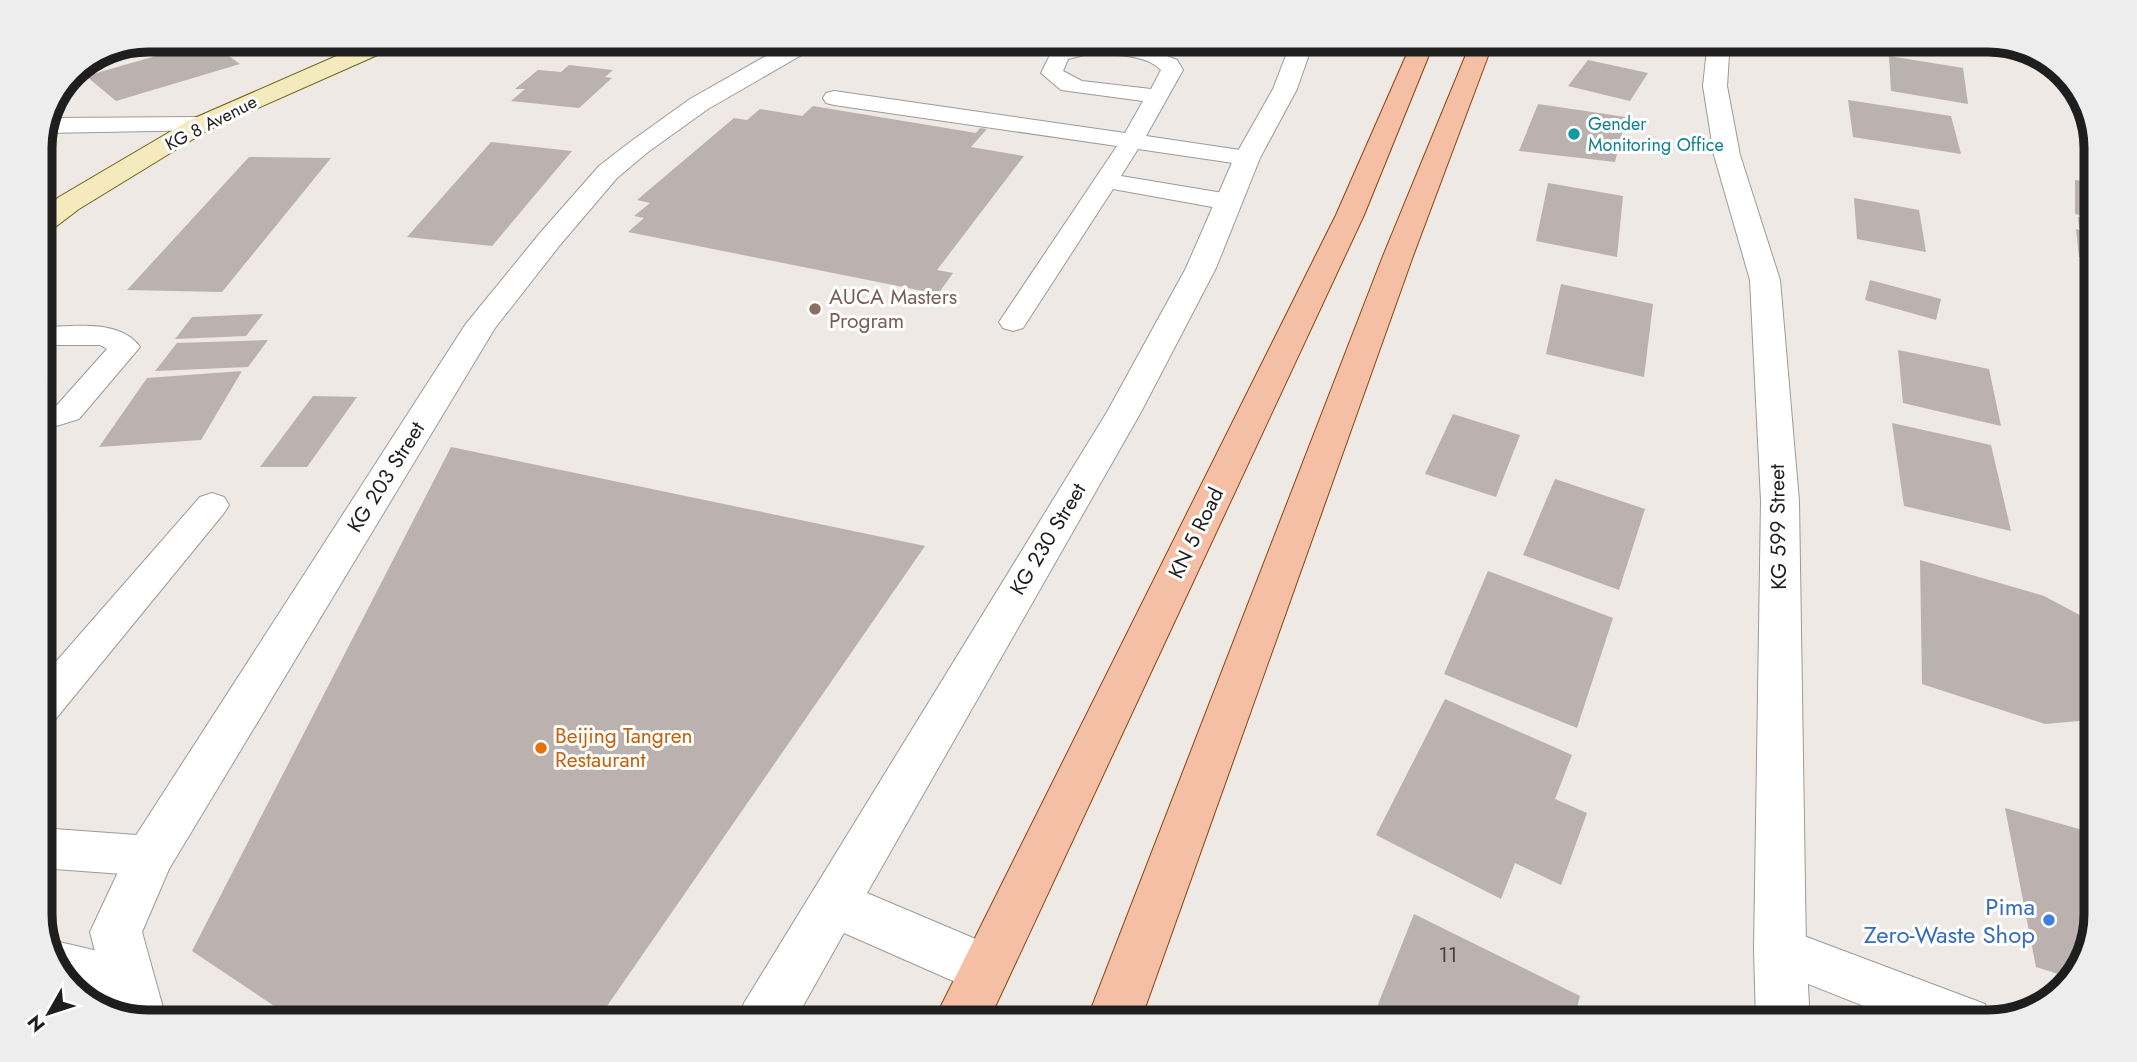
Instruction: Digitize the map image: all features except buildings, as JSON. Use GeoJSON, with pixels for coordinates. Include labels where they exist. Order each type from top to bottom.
{"type":"FeatureCollection","features":[{"type":"Feature","properties":{"kind":"main road","name":"KN 5 Road"},"geometry":{"type":"LineString","coordinates":[[966,1010],[1350,215],[1419,52]]}},
{"type":"Feature","properties":{"kind":"main road"},"geometry":{"type":"LineString","coordinates":[[1117,1010],[1398,256],[1478,52]]}},
{"type":"Feature","properties":{"kind":"street","name":"KG 8 Avenue"},"geometry":{"type":"LineString","coordinates":[[53,215],[199,125],[365,52]]}},
{"type":"Feature","properties":{"kind":"street","name":"KG 203 Street"},"geometry":{"type":"LineString","coordinates":[[134,1001],[116,932],[150,856],[481,325],[608,172],[699,104],[790,52]]}},
{"type":"Feature","properties":{"kind":"street","name":"KG 230 Street"},"geometry":{"type":"LineString","coordinates":[[770,1010],[1124,412],[1201,268],[1247,158],[1286,89],[1299,52]]}},
{"type":"Feature","properties":{"kind":"street","name":"KG 599 Street"},"geometry":{"type":"LineString","coordinates":[[1718,52],[1715,86],[1727,155],[1765,280],[1780,501],[1780,950],[1782,1010]]}},
{"type":"Feature","properties":{"kind":"street"},"geometry":{"type":"LineString","coordinates":[[56,126],[199,125]]}},
{"type":"Feature","properties":{"kind":"street"},"geometry":{"type":"LineString","coordinates":[[832,903],[985,969]]}},
{"type":"Feature","properties":{"kind":"lane"},"geometry":{"type":"LineString","coordinates":[[1066,52],[1059,55],[1052,73],[1069,85],[1159,96]]}},
{"type":"Feature","properties":{"kind":"lane"},"geometry":{"type":"LineString","coordinates":[[1013,322],[1132,141],[1172,70],[1170,64],[1148,55],[1122,52]]}},
{"type":"Feature","properties":{"kind":"lane"},"geometry":{"type":"LineString","coordinates":[[834,99],[1247,158]]}},
{"type":"Feature","properties":{"kind":"lane"},"geometry":{"type":"LineString","coordinates":[[1106,181],[1229,202]]}},
{"type":"Feature","properties":{"kind":"lane"},"geometry":{"type":"LineString","coordinates":[[53,336],[106,336],[125,347],[68,412],[53,417]]}},
{"type":"Feature","properties":{"kind":"lane"},"geometry":{"type":"LineString","coordinates":[[53,694],[212,505]]}},
{"type":"Feature","properties":{"kind":"lane"},"geometry":{"type":"LineString","coordinates":[[53,849],[150,856]]}},
{"type":"Feature","properties":{"kind":"lane"},"geometry":{"type":"LineString","coordinates":[[1780,950],[1936,1010]]}},
{"type":"Feature","properties":{"kind":"lane"},"geometry":{"type":"LineString","coordinates":[[73,972],[134,1001]]}},
{"type":"Feature","properties":{"kind":"place","name":"Gender Monitoring Office"},"geometry":{"type":"Point","coordinates":[1574,134]}},
{"type":"Feature","properties":{"kind":"place","name":"AUCA Masters Program"},"geometry":{"type":"Point","coordinates":[815,309]}},
{"type":"Feature","properties":{"kind":"place","name":"Beijing Tangren Restaurant"},"geometry":{"type":"Point","coordinates":[541,748]}},
{"type":"Feature","properties":{"kind":"place","name":"Pima Zero-Waste Shop"},"geometry":{"type":"Point","coordinates":[2049,920]}}]}
